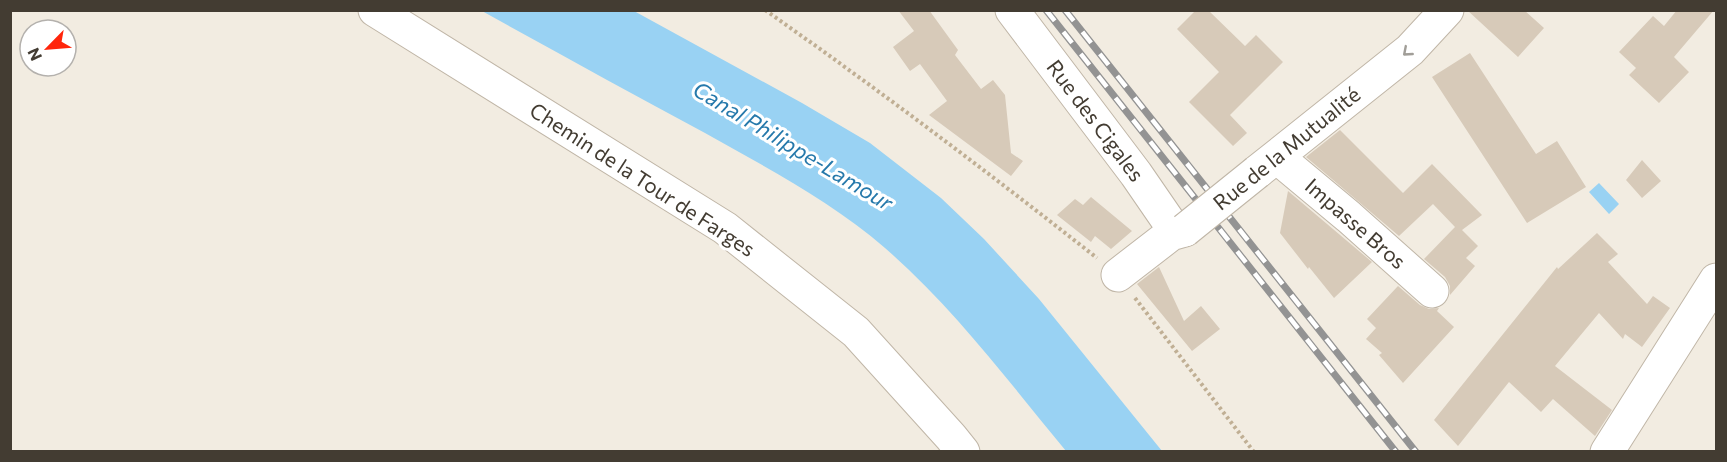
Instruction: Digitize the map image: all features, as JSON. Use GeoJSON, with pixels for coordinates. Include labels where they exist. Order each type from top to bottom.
{"type":"FeatureCollection","features":[{"type":"Feature","properties":{"kind":"street","name":"Chemin de la Tour de Farges"},"geometry":{"type":"LineString","coordinates":[[375,10],[725,228],[856,332],[963,452]]}},
{"type":"Feature","properties":{"kind":"street","name":"Rue des Cigales"},"geometry":{"type":"LineString","coordinates":[[1012,10],[1178,232]]}},
{"type":"Feature","properties":{"kind":"street","name":"Rue de la Mutualité"},"geometry":{"type":"LineString","coordinates":[[1118,275],[1267,164],[1410,50],[1447,10]]}},
{"type":"Feature","properties":{"kind":"street","name":"Impasse Bros"},"geometry":{"type":"LineString","coordinates":[[1267,164],[1349,217],[1432,291]]}},
{"type":"Feature","properties":{"kind":"street"},"geometry":{"type":"LineString","coordinates":[[1607,452],[1716,280]]}},
{"type":"Feature","properties":{"kind":"path"},"geometry":{"type":"LineString","coordinates":[[765,10],[988,172],[1118,275],[1254,452]]}},
{"type":"Feature","properties":{"kind":"water","name":"Canal Philippe-Lamour"},"geometry":{"type":"Polygon","coordinates":[[[482,11],[634,11],[870,143],[941,198],[984,239],[1039,299],[1162,451],[1066,451],[934,295],[885,248],[843,215],[775,172],[482,11]]]}},
{"type":"Feature","properties":{"kind":"water"},"geometry":{"type":"Polygon","coordinates":[[[1599,183],[1619,204],[1609,214],[1589,192],[1599,183]]]}},
{"type":"Feature","properties":{"kind":"building"},"geometry":{"type":"Polygon","coordinates":[[[898,10],[929,10],[958,50],[955,55],[981,89],[993,80],[1005,95],[1011,153],[1023,161],[1011,176],[929,115],[947,101],[920,64],[910,71],[893,47],[914,31],[898,10]]]}},
{"type":"Feature","properties":{"kind":"building"},"geometry":{"type":"Polygon","coordinates":[[[1196,10],[1208,10],[1245,46],[1256,35],[1283,62],[1230,115],[1247,133],[1233,146],[1189,102],[1219,72],[1177,29],[1196,10]]]}},
{"type":"Feature","properties":{"kind":"building"},"geometry":{"type":"Polygon","coordinates":[[[1467,10],[1524,10],[1544,28],[1518,57],[1467,10]]]}},
{"type":"Feature","properties":{"kind":"building"},"geometry":{"type":"Polygon","coordinates":[[[1677,10],[1714,10],[1674,57],[1689,72],[1659,103],[1629,75],[1636,68],[1619,52],[1653,16],[1664,26],[1677,10]]]}},
{"type":"Feature","properties":{"kind":"building"},"geometry":{"type":"Polygon","coordinates":[[[1470,53],[1536,154],[1557,141],[1586,187],[1527,223],[1432,77],[1470,53]]]}},
{"type":"Feature","properties":{"kind":"building"},"geometry":{"type":"Polygon","coordinates":[[[1340,130],[1403,193],[1432,164],[1482,215],[1462,230],[1478,246],[1466,258],[1475,266],[1450,295],[1450,286],[1445,277],[1424,259],[1455,227],[1433,204],[1399,236],[1306,157],[1340,130]]]}},
{"type":"Feature","properties":{"kind":"building"},"geometry":{"type":"Polygon","coordinates":[[[1642,160],[1661,181],[1642,198],[1626,180],[1642,160]]]}},
{"type":"Feature","properties":{"kind":"building"},"geometry":{"type":"Polygon","coordinates":[[[1288,191],[1372,262],[1334,298],[1280,233],[1288,191]]]}},
{"type":"Feature","properties":{"kind":"building"},"geometry":{"type":"Polygon","coordinates":[[[1091,197],[1132,231],[1111,249],[1095,236],[1091,242],[1057,215],[1075,199],[1083,205],[1091,197]]]}},
{"type":"Feature","properties":{"kind":"building"},"geometry":{"type":"Polygon","coordinates":[[[1597,233],[1618,254],[1608,262],[1647,304],[1653,296],[1670,308],[1642,347],[1625,334],[1623,339],[1599,313],[1555,366],[1612,410],[1595,436],[1553,399],[1541,412],[1509,382],[1458,446],[1434,420],[1557,267],[1558,269],[1597,233]]]}},
{"type":"Feature","properties":{"kind":"building"},"geometry":{"type":"Polygon","coordinates":[[[1159,267],[1184,321],[1201,306],[1220,329],[1192,351],[1137,284],[1159,267]]]}},
{"type":"Feature","properties":{"kind":"building"},"geometry":{"type":"Polygon","coordinates":[[[1398,286],[1420,305],[1429,309],[1439,308],[1437,311],[1454,327],[1403,383],[1379,355],[1382,353],[1366,339],[1376,328],[1367,319],[1398,286]]]}},
{"type":"Feature","properties":{"kind":"railway"},"geometry":{"type":"LineString","coordinates":[[1046,10],[1396,452]]}},
{"type":"Feature","properties":{"kind":"railway"},"geometry":{"type":"LineString","coordinates":[[1065,10],[1416,452]]}}]}
